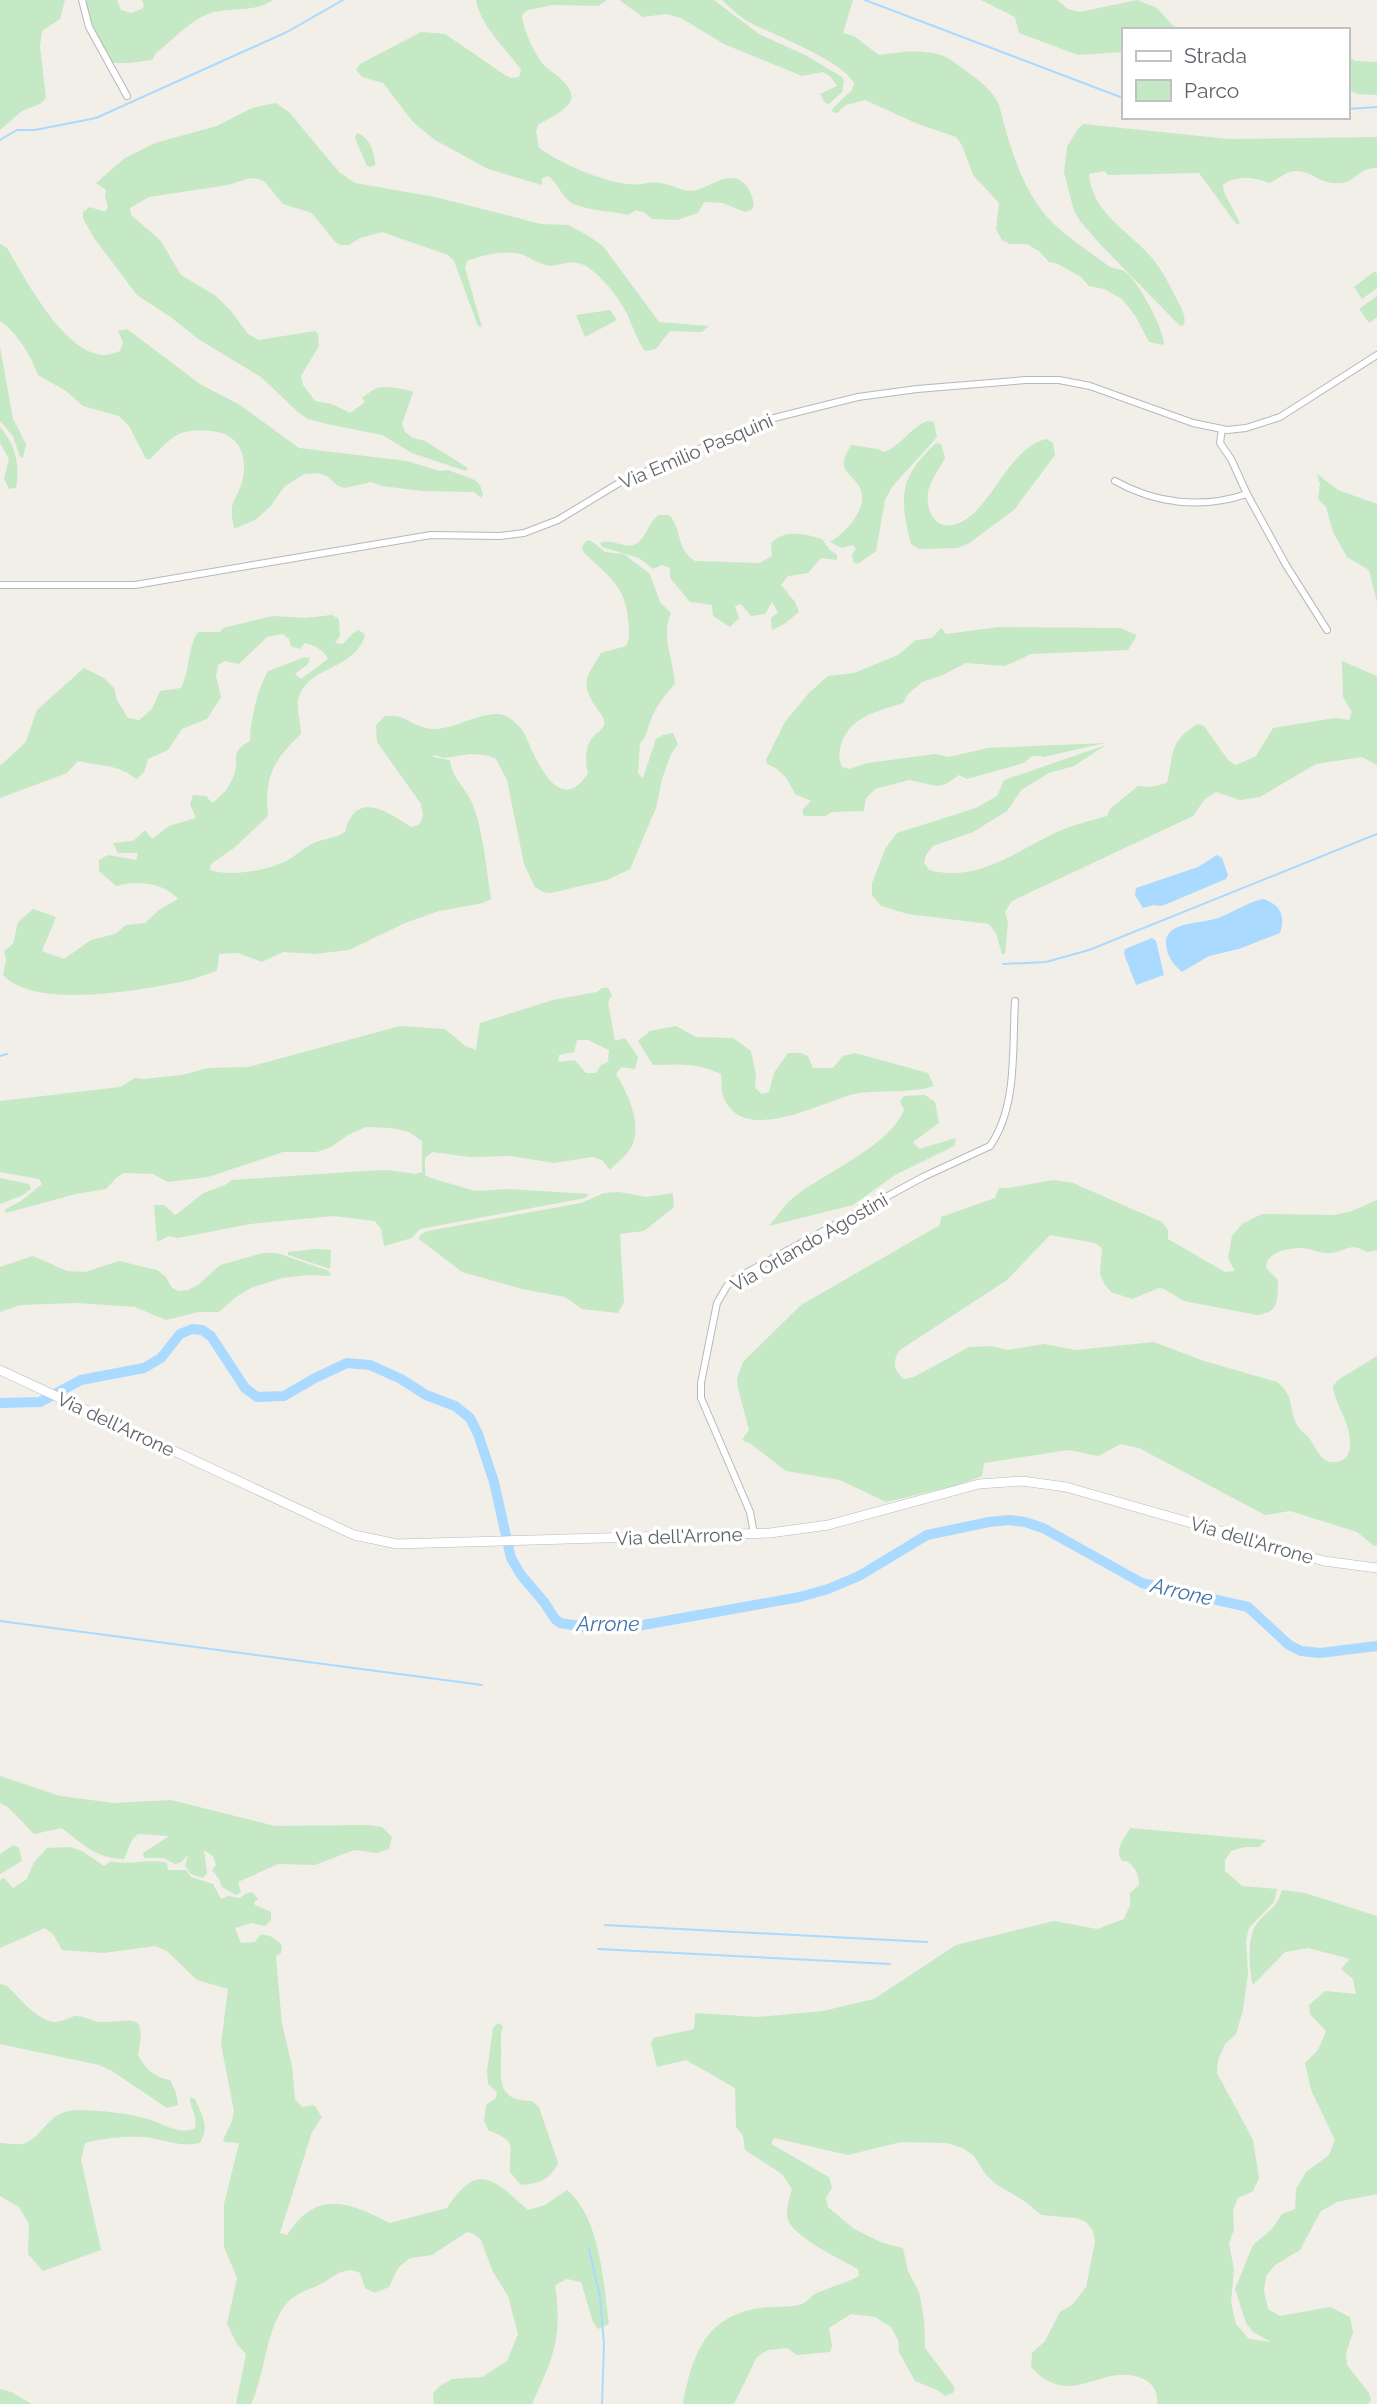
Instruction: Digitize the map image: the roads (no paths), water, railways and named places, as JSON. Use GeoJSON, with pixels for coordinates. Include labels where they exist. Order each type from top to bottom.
{"type":"FeatureCollection","features":[{"type":"Feature","properties":{"kind":"street"},"geometry":{"type":"LineString","coordinates":[[82,0],[89,27],[127,96]]}},
{"type":"Feature","properties":{"kind":"street","name":"Via Emilio Pasquini"},"geometry":{"type":"LineString","coordinates":[[0,584],[135,585],[431,535],[496,536],[524,533],[558,520],[620,482],[770,419],[798,410],[882,394],[1013,381],[1059,380],[1090,386],[1193,424],[1222,429],[1254,427],[1280,417],[1377,355]]}},
{"type":"Feature","properties":{"kind":"street"},"geometry":{"type":"LineString","coordinates":[[1222,429],[1220,443],[1286,565],[1327,630]]}},
{"type":"Feature","properties":{"kind":"street"},"geometry":{"type":"LineString","coordinates":[[1115,481],[1138,492],[1177,503],[1236,498],[1247,494]]}},
{"type":"Feature","properties":{"kind":"street","name":"Via Orlando Agostini"},"geometry":{"type":"LineString","coordinates":[[754,1534],[752,1516],[701,1398],[701,1383],[721,1294],[735,1279],[923,1177],[990,1146],[997,1136],[1007,1108],[1015,1001]]}},
{"type":"Feature","properties":{"kind":"street","name":"Via dell'Arrone"},"geometry":{"type":"LineString","coordinates":[[0,1370],[355,1535],[397,1544],[754,1534],[828,1525],[979,1484],[1022,1481],[1066,1488],[1324,1562],[1377,1568]]}},
{"type":"Feature","properties":{"kind":"water"},"geometry":{"type":"Polygon","coordinates":[[[1217,855],[1222,858],[1228,875],[1226,879],[1162,906],[1143,908],[1135,895],[1136,888],[1198,867],[1217,855]]]}},
{"type":"Feature","properties":{"kind":"water"},"geometry":{"type":"Polygon","coordinates":[[[1263,899],[1274,904],[1282,916],[1280,933],[1239,949],[1209,956],[1182,972],[1172,962],[1166,940],[1169,933],[1182,925],[1218,918],[1263,899]]]}},
{"type":"Feature","properties":{"kind":"water"},"geometry":{"type":"Polygon","coordinates":[[[1152,938],[1156,941],[1164,975],[1136,985],[1124,954],[1125,949],[1152,938]]]}},
{"type":"Feature","properties":{"kind":"waterway"},"geometry":{"type":"LineString","coordinates":[[0,140],[17,130],[35,130],[96,118],[287,32],[343,0]]}},
{"type":"Feature","properties":{"kind":"waterway"},"geometry":{"type":"LineString","coordinates":[[865,0],[1122,98]]}},
{"type":"Feature","properties":{"kind":"waterway"},"geometry":{"type":"LineString","coordinates":[[1349,109],[1377,107]]}},
{"type":"Feature","properties":{"kind":"waterway"},"geometry":{"type":"LineString","coordinates":[[1003,964],[1046,962],[1089,950],[1377,834]]}},
{"type":"Feature","properties":{"kind":"waterway"},"geometry":{"type":"LineString","coordinates":[[0,1056],[7,1054]]}},
{"type":"Feature","properties":{"kind":"waterway","name":"Arrone"},"geometry":{"type":"LineString","coordinates":[[0,1403],[40,1402],[81,1380],[144,1368],[161,1358],[180,1334],[192,1329],[202,1330],[211,1336],[245,1388],[257,1397],[284,1396],[347,1363],[370,1365],[401,1379],[426,1395],[455,1406],[470,1418],[494,1482],[511,1558],[521,1575],[560,1623],[586,1627],[632,1627],[800,1597],[859,1576],[927,1535],[1009,1520],[1043,1528],[1142,1583],[1248,1607],[1289,1645],[1301,1651],[1320,1653],[1377,1646]]}},
{"type":"Feature","properties":{"kind":"waterway"},"geometry":{"type":"LineString","coordinates":[[0,1621],[482,1685]]}},
{"type":"Feature","properties":{"kind":"waterway"},"geometry":{"type":"LineString","coordinates":[[605,1925],[927,1942]]}},
{"type":"Feature","properties":{"kind":"waterway"},"geometry":{"type":"LineString","coordinates":[[598,1949],[890,1964]]}},
{"type":"Feature","properties":{"kind":"waterway"},"geometry":{"type":"LineString","coordinates":[[589,2249],[600,2297],[604,2344],[602,2404]]}}]}
